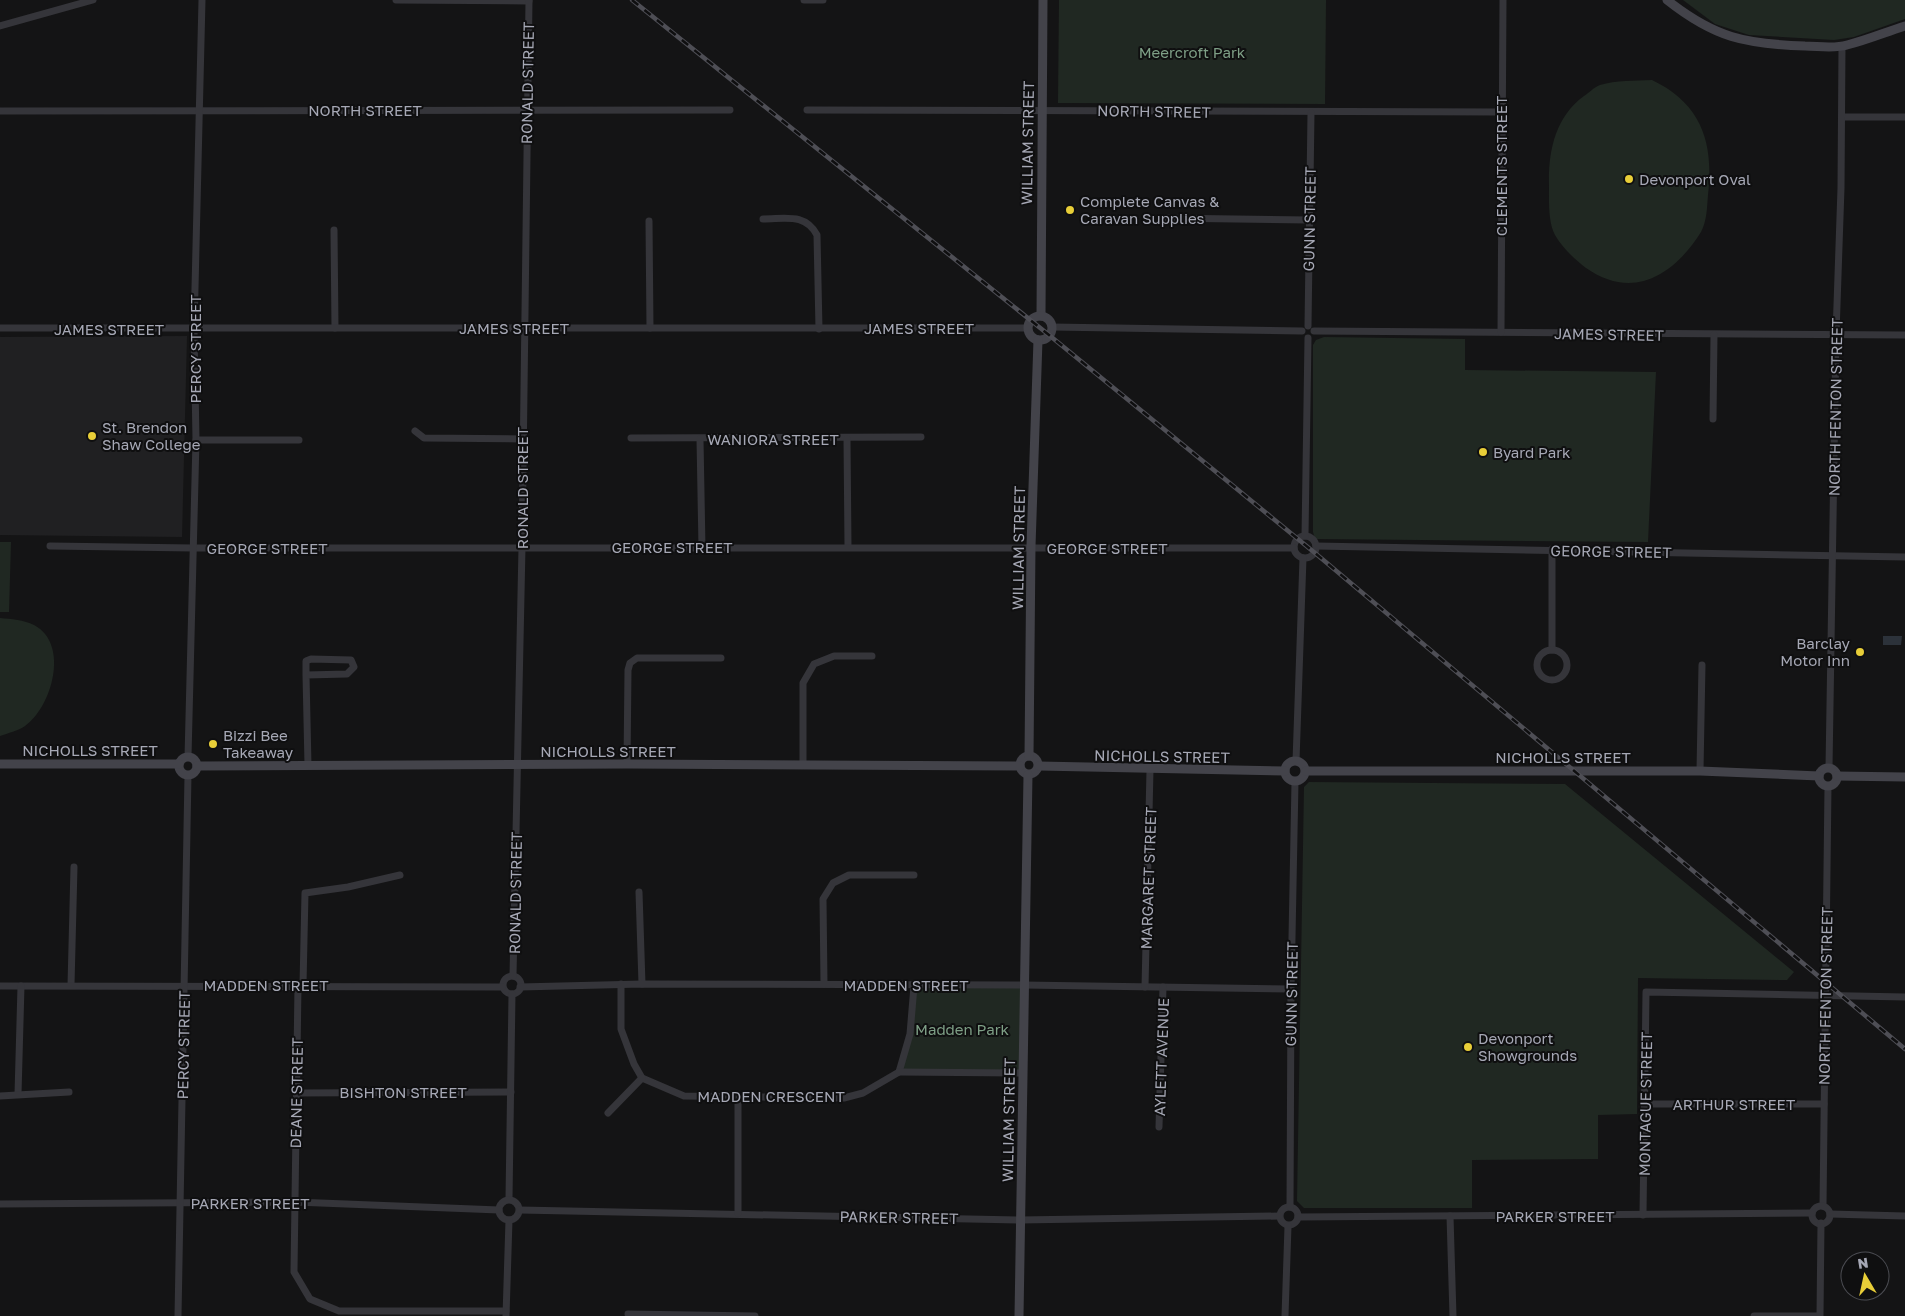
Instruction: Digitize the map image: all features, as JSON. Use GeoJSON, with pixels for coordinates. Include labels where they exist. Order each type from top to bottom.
{"type":"FeatureCollection","features":[{"type":"Feature","properties":{"kind":"street"},"geometry":{"type":"LineString","coordinates":[[0,26],[93,0]]}},
{"type":"Feature","properties":{"kind":"street","name":"PERCY STREET"},"geometry":{"type":"LineString","coordinates":[[188,757],[196,440],[194,329],[202,0]]}},
{"type":"Feature","properties":{"kind":"street"},"geometry":{"type":"LineString","coordinates":[[396,0],[528,1]]}},
{"type":"Feature","properties":{"kind":"street"},"geometry":{"type":"LineString","coordinates":[[804,0],[823,0]]}},
{"type":"Feature","properties":{"kind":"street","name":"WILLIAM STREET"},"geometry":{"type":"LineString","coordinates":[[1041,316],[1043,0]]}},
{"type":"Feature","properties":{"kind":"street","name":"CLEMENTS STREET"},"geometry":{"type":"LineString","coordinates":[[1501,332],[1500,112],[1502,0]]}},
{"type":"Feature","properties":{"kind":"street"},"geometry":{"type":"LineString","coordinates":[[1667,0],[1686,15],[1737,40],[1771,45],[1842,46],[1905,26]]}},
{"type":"Feature","properties":{"kind":"street","name":"RONALD STREET"},"geometry":{"type":"LineString","coordinates":[[513,976],[522,547],[528,1]]}},
{"type":"Feature","properties":{"kind":"street","name":"NORTH FENTON STREET"},"geometry":{"type":"LineString","coordinates":[[1829,768],[1842,46]]}},
{"type":"Feature","properties":{"kind":"street","name":"NORTH STREET"},"geometry":{"type":"LineString","coordinates":[[0,111],[198,109],[730,110]]}},
{"type":"Feature","properties":{"kind":"street","name":"NORTH STREET"},"geometry":{"type":"LineString","coordinates":[[807,110],[1311,113],[1500,112]]}},
{"type":"Feature","properties":{"kind":"street","name":"GUNN STREET"},"geometry":{"type":"LineString","coordinates":[[1305,328],[1311,113]]}},
{"type":"Feature","properties":{"kind":"street"},"geometry":{"type":"LineString","coordinates":[[1842,117],[1905,117]]}},
{"type":"Feature","properties":{"kind":"street"},"geometry":{"type":"LineString","coordinates":[[1163,218],[1308,220]]}},
{"type":"Feature","properties":{"kind":"street"},"geometry":{"type":"LineString","coordinates":[[763,219],[805,220],[812,226],[818,236],[819,329]]}},
{"type":"Feature","properties":{"kind":"street"},"geometry":{"type":"LineString","coordinates":[[650,221],[650,328]]}},
{"type":"Feature","properties":{"kind":"street"},"geometry":{"type":"LineString","coordinates":[[334,230],[335,328]]}},
{"type":"Feature","properties":{"kind":"street"},"geometry":{"type":"LineString","coordinates":[[1041,316],[1049,320],[1052,327],[1046,338],[1038,340],[1031,336],[1028,328],[1031,320],[1041,316]]}},
{"type":"Feature","properties":{"kind":"street"},"geometry":{"type":"LineString","coordinates":[[1052,327],[1305,328],[1314,331],[1313,335],[1308,338]]}},
{"type":"Feature","properties":{"kind":"street","name":"JAMES STREET"},"geometry":{"type":"LineString","coordinates":[[0,328],[1028,328]]}},
{"type":"Feature","properties":{"kind":"street"},"geometry":{"type":"LineString","coordinates":[[1305,328],[1303,335],[1308,338]]}},
{"type":"Feature","properties":{"kind":"street","name":"JAMES STREET"},"geometry":{"type":"LineString","coordinates":[[1314,331],[1905,335]]}},
{"type":"Feature","properties":{"kind":"street"},"geometry":{"type":"LineString","coordinates":[[1713,419],[1714,335]]}},
{"type":"Feature","properties":{"kind":"street"},"geometry":{"type":"LineString","coordinates":[[1305,536],[1308,338]]}},
{"type":"Feature","properties":{"kind":"street","name":"WILLIAM STREET"},"geometry":{"type":"LineString","coordinates":[[1029,756],[1031,546],[1038,340]]}},
{"type":"Feature","properties":{"kind":"street"},"geometry":{"type":"LineString","coordinates":[[415,431],[424,438],[523,439]]}},
{"type":"Feature","properties":{"kind":"street","name":"WANIORA STREET"},"geometry":{"type":"LineString","coordinates":[[632,438],[847,439],[921,437]]}},
{"type":"Feature","properties":{"kind":"street","name":"WANIORA STREET"},"geometry":{"type":"LineString","coordinates":[[700,439],[702,548]]}},
{"type":"Feature","properties":{"kind":"street","name":"WANIORA STREET"},"geometry":{"type":"LineString","coordinates":[[847,439],[848,546]]}},
{"type":"Feature","properties":{"kind":"street"},"geometry":{"type":"LineString","coordinates":[[196,440],[299,440]]}},
{"type":"Feature","properties":{"kind":"street"},"geometry":{"type":"LineString","coordinates":[[1305,536],[1312,538],[1316,546],[1312,556],[1302,558],[1296,554],[1294,548],[1297,539],[1305,536]]}},
{"type":"Feature","properties":{"kind":"street","name":"GEORGE STREET"},"geometry":{"type":"LineString","coordinates":[[50,546],[193,548],[1031,546],[1294,548]]}},
{"type":"Feature","properties":{"kind":"street","name":"GEORGE STREET"},"geometry":{"type":"LineString","coordinates":[[1316,546],[1905,556]]}},
{"type":"Feature","properties":{"kind":"street"},"geometry":{"type":"LineString","coordinates":[[1552,549],[1552,650]]}},
{"type":"Feature","properties":{"kind":"street"},"geometry":{"type":"LineString","coordinates":[[1296,761],[1302,558]]}},
{"type":"Feature","properties":{"kind":"street"},"geometry":{"type":"LineString","coordinates":[[1552,650],[1562,654],[1567,663],[1563,674],[1554,679],[1543,676],[1538,668],[1539,658],[1542,654],[1552,650]]}},
{"type":"Feature","properties":{"kind":"street"},"geometry":{"type":"LineString","coordinates":[[803,765],[803,683],[814,664],[834,656],[872,656]]}},
{"type":"Feature","properties":{"kind":"street"},"geometry":{"type":"LineString","coordinates":[[627,764],[628,670],[630,663],[637,658],[721,658]]}},
{"type":"Feature","properties":{"kind":"street"},"geometry":{"type":"LineString","coordinates":[[306,675],[347,674],[354,667],[351,660],[345,659],[311,659],[306,661],[306,675],[308,765]]}},
{"type":"Feature","properties":{"kind":"street"},"geometry":{"type":"LineString","coordinates":[[1700,772],[1702,665]]}},
{"type":"Feature","properties":{"kind":"street"},"geometry":{"type":"LineString","coordinates":[[1029,756],[1036,759],[1039,766],[1034,774],[1028,775],[1021,771],[1020,766],[1023,758],[1029,756]]}},
{"type":"Feature","properties":{"kind":"street"},"geometry":{"type":"LineString","coordinates":[[188,757],[193,759],[197,766],[194,772],[188,775],[180,770],[179,764],[182,759],[188,757]]}},
{"type":"Feature","properties":{"kind":"street"},"geometry":{"type":"LineString","coordinates":[[1296,761],[1304,765],[1306,771],[1304,778],[1295,782],[1288,779],[1285,771],[1287,765],[1296,761]]}},
{"type":"Feature","properties":{"kind":"street","name":"NICHOLLS STREET"},"geometry":{"type":"LineString","coordinates":[[0,764],[179,764]]}},
{"type":"Feature","properties":{"kind":"street","name":"NICHOLLS STREET"},"geometry":{"type":"LineString","coordinates":[[197,766],[627,764],[1020,766]]}},
{"type":"Feature","properties":{"kind":"street","name":"NICHOLLS STREET"},"geometry":{"type":"LineString","coordinates":[[1039,766],[1150,770],[1285,771]]}},
{"type":"Feature","properties":{"kind":"street"},"geometry":{"type":"LineString","coordinates":[[1829,768],[1835,770],[1837,776],[1835,782],[1828,786],[1822,783],[1819,776],[1822,770],[1829,768]]}},
{"type":"Feature","properties":{"kind":"street","name":"MARGARET STREET"},"geometry":{"type":"LineString","coordinates":[[1145,987],[1150,770]]}},
{"type":"Feature","properties":{"kind":"street","name":"NICHOLLS STREET"},"geometry":{"type":"LineString","coordinates":[[1306,771],[1700,772],[1819,776]]}},
{"type":"Feature","properties":{"kind":"street","name":"PERCY STREET"},"geometry":{"type":"LineString","coordinates":[[178,1316],[188,775]]}},
{"type":"Feature","properties":{"kind":"street","name":"WILLIAM STREET"},"geometry":{"type":"LineString","coordinates":[[1019,1316],[1028,775]]}},
{"type":"Feature","properties":{"kind":"street"},"geometry":{"type":"LineString","coordinates":[[1837,776],[1905,777]]}},
{"type":"Feature","properties":{"kind":"street","name":"GUNN STREET"},"geometry":{"type":"LineString","coordinates":[[1290,1207],[1291,989],[1295,782]]}},
{"type":"Feature","properties":{"kind":"street","name":"NORTH FENTON STREET"},"geometry":{"type":"LineString","coordinates":[[1823,1206],[1824,994],[1828,786]]}},
{"type":"Feature","properties":{"kind":"street"},"geometry":{"type":"LineString","coordinates":[[71,985],[74,867]]}},
{"type":"Feature","properties":{"kind":"street","name":"DEANE STREET"},"geometry":{"type":"LineString","coordinates":[[400,875],[348,887],[304,893],[296,1093],[294,1272],[310,1299],[339,1311],[506,1313]]}},
{"type":"Feature","properties":{"kind":"street"},"geometry":{"type":"LineString","coordinates":[[824,984],[823,899],[833,883],[849,876],[914,875]]}},
{"type":"Feature","properties":{"kind":"street"},"geometry":{"type":"LineString","coordinates":[[639,892],[642,984]]}},
{"type":"Feature","properties":{"kind":"street"},"geometry":{"type":"LineString","coordinates":[[509,1200],[512,994],[520,987],[519,980],[513,976],[506,978],[502,986],[507,993],[512,994]]}},
{"type":"Feature","properties":{"kind":"street"},"geometry":{"type":"LineString","coordinates":[[608,1113],[642,1078],[634,1064],[620,1029],[621,984]]}},
{"type":"Feature","properties":{"kind":"street","name":"MADDEN STREET"},"geometry":{"type":"LineString","coordinates":[[520,987],[621,984],[824,984],[1291,989]]}},
{"type":"Feature","properties":{"kind":"street","name":"MADDEN STREET"},"geometry":{"type":"LineString","coordinates":[[0,986],[502,986]]}},
{"type":"Feature","properties":{"kind":"street"},"geometry":{"type":"LineString","coordinates":[[18,1094],[21,986]]}},
{"type":"Feature","properties":{"kind":"street"},"geometry":{"type":"LineString","coordinates":[[914,986],[910,1034],[900,1072],[1023,1073]]}},
{"type":"Feature","properties":{"kind":"street","name":"AYLETT AVENUE"},"geometry":{"type":"LineString","coordinates":[[1159,1127],[1163,987]]}},
{"type":"Feature","properties":{"kind":"street","name":"MONTAGUE STREET"},"geometry":{"type":"LineString","coordinates":[[1643,1215],[1646,992],[1824,994]]}},
{"type":"Feature","properties":{"kind":"street"},"geometry":{"type":"LineString","coordinates":[[1824,994],[1905,997]]}},
{"type":"Feature","properties":{"kind":"street","name":"MADDEN CRESCENT"},"geometry":{"type":"LineString","coordinates":[[642,1078],[684,1096],[844,1098],[863,1092],[900,1072]]}},
{"type":"Feature","properties":{"kind":"street"},"geometry":{"type":"LineString","coordinates":[[0,1096],[69,1092]]}},
{"type":"Feature","properties":{"kind":"street","name":"BISHTON STREET"},"geometry":{"type":"LineString","coordinates":[[296,1093],[511,1092]]}},
{"type":"Feature","properties":{"kind":"street"},"geometry":{"type":"LineString","coordinates":[[738,1098],[738,1214]]}},
{"type":"Feature","properties":{"kind":"street","name":"ARTHUR STREET"},"geometry":{"type":"LineString","coordinates":[[1645,1104],[1824,1104]]}},
{"type":"Feature","properties":{"kind":"street"},"geometry":{"type":"LineString","coordinates":[[509,1200],[501,1204],[499,1210],[501,1216],[509,1220]]}},
{"type":"Feature","properties":{"kind":"street"},"geometry":{"type":"LineString","coordinates":[[509,1200],[518,1204],[520,1210],[518,1216],[509,1220]]}},
{"type":"Feature","properties":{"kind":"street","name":"PARKER STREET"},"geometry":{"type":"LineString","coordinates":[[0,1204],[295,1202],[499,1210]]}},
{"type":"Feature","properties":{"kind":"street"},"geometry":{"type":"LineString","coordinates":[[1822,1223],[1814,1219],[1812,1213],[1817,1207],[1823,1206],[1830,1214],[1905,1216]]}},
{"type":"Feature","properties":{"kind":"street"},"geometry":{"type":"LineString","coordinates":[[1290,1207],[1295,1210],[1298,1217],[1295,1223],[1288,1226],[1282,1223],[1279,1216],[1282,1210],[1290,1207]]}},
{"type":"Feature","properties":{"kind":"street","name":"PARKER STREET"},"geometry":{"type":"LineString","coordinates":[[520,1210],[548,1213],[738,1214],[1020,1220],[1279,1216]]}},
{"type":"Feature","properties":{"kind":"street","name":"PARKER STREET"},"geometry":{"type":"LineString","coordinates":[[1298,1217],[1812,1213]]}},
{"type":"Feature","properties":{"kind":"street"},"geometry":{"type":"LineString","coordinates":[[1822,1223],[1828,1220],[1830,1214]]}},
{"type":"Feature","properties":{"kind":"street"},"geometry":{"type":"LineString","coordinates":[[1450,1216],[1453,1316]]}},
{"type":"Feature","properties":{"kind":"street"},"geometry":{"type":"LineString","coordinates":[[506,1313],[509,1220]]}},
{"type":"Feature","properties":{"kind":"street"},"geometry":{"type":"LineString","coordinates":[[1754,1316],[1819,1316],[1822,1223]]}},
{"type":"Feature","properties":{"kind":"street"},"geometry":{"type":"LineString","coordinates":[[1285,1316],[1288,1226]]}},
{"type":"Feature","properties":{"kind":"street"},"geometry":{"type":"LineString","coordinates":[[628,1314],[756,1316]]}},
{"type":"Feature","properties":{"kind":"shaded area","name":"St. Brendon Shaw College"},"geometry":{"type":"Polygon","coordinates":[[[187,336],[182,537],[0,535],[0,337],[187,336]]]}},
{"type":"Feature","properties":{"kind":"shaded area"},"geometry":{"type":"Polygon","coordinates":[[[1883,636],[1902,636],[1901,645],[1883,645],[1883,636]]]}},
{"type":"Feature","properties":{"kind":"green space","name":"Meercroft Park"},"geometry":{"type":"Polygon","coordinates":[[[1059,0],[1326,0],[1325,104],[1058,103],[1059,0]]]}},
{"type":"Feature","properties":{"kind":"green space"},"geometry":{"type":"Polygon","coordinates":[[[1683,0],[1905,0],[1905,19],[1854,37],[1834,40],[1749,35],[1715,24],[1683,0]]]}},
{"type":"Feature","properties":{"kind":"green space","name":"Devonport Oval"},"geometry":{"type":"Polygon","coordinates":[[[1652,80],[1683,101],[1701,127],[1709,158],[1706,214],[1701,232],[1678,260],[1665,271],[1651,278],[1636,282],[1620,282],[1603,278],[1586,268],[1569,253],[1555,235],[1549,211],[1549,173],[1552,148],[1555,136],[1566,114],[1584,96],[1598,86],[1619,81],[1652,80]]]}},
{"type":"Feature","properties":{"kind":"green space","name":"Byard Park"},"geometry":{"type":"Polygon","coordinates":[[[1324,337],[1465,339],[1465,370],[1656,372],[1648,542],[1315,539],[1313,532],[1313,345],[1316,340],[1324,337]]]}},
{"type":"Feature","properties":{"kind":"green space"},"geometry":{"type":"Polygon","coordinates":[[[0,542],[11,542],[9,612],[0,612],[0,542]]]}},
{"type":"Feature","properties":{"kind":"green space"},"geometry":{"type":"Polygon","coordinates":[[[0,618],[34,625],[45,634],[52,646],[54,660],[53,676],[49,691],[35,717],[22,728],[0,736],[0,618]]]}},
{"type":"Feature","properties":{"kind":"green space","name":"Devonport Showgrounds"},"geometry":{"type":"Polygon","coordinates":[[[1309,782],[1565,784],[1794,972],[1787,980],[1638,978],[1637,1114],[1598,1115],[1598,1159],[1472,1160],[1472,1208],[1304,1208],[1297,1201],[1304,787],[1309,782]]]}},
{"type":"Feature","properties":{"kind":"green space","name":"Madden Park"},"geometry":{"type":"Polygon","coordinates":[[[1024,985],[1023,1073],[899,1072],[910,1034],[914,986],[1024,985]]]}},
{"type":"Feature","properties":{"kind":"railway"},"geometry":{"type":"LineString","coordinates":[[632,0],[1049,335],[1315,553],[1905,1049]]}},
{"type":"Feature","properties":{"kind":"place","name":"Devonport Oval"},"geometry":{"type":"Point","coordinates":[1629,179]}},
{"type":"Feature","properties":{"kind":"place","name":"Complete Canvas & Caravan Supplies"},"geometry":{"type":"Point","coordinates":[1070,210]}},
{"type":"Feature","properties":{"kind":"place","name":"St. Brendon Shaw College"},"geometry":{"type":"Point","coordinates":[92,436]}},
{"type":"Feature","properties":{"kind":"place","name":"Byard Park"},"geometry":{"type":"Point","coordinates":[1483,452]}},
{"type":"Feature","properties":{"kind":"place","name":"Barclay Motor Inn"},"geometry":{"type":"Point","coordinates":[1860,652]}},
{"type":"Feature","properties":{"kind":"place","name":"Bizzi Bee Takeaway"},"geometry":{"type":"Point","coordinates":[213,744]}},
{"type":"Feature","properties":{"kind":"place","name":"Devonport Showgrounds"},"geometry":{"type":"Point","coordinates":[1468,1047]}}]}
